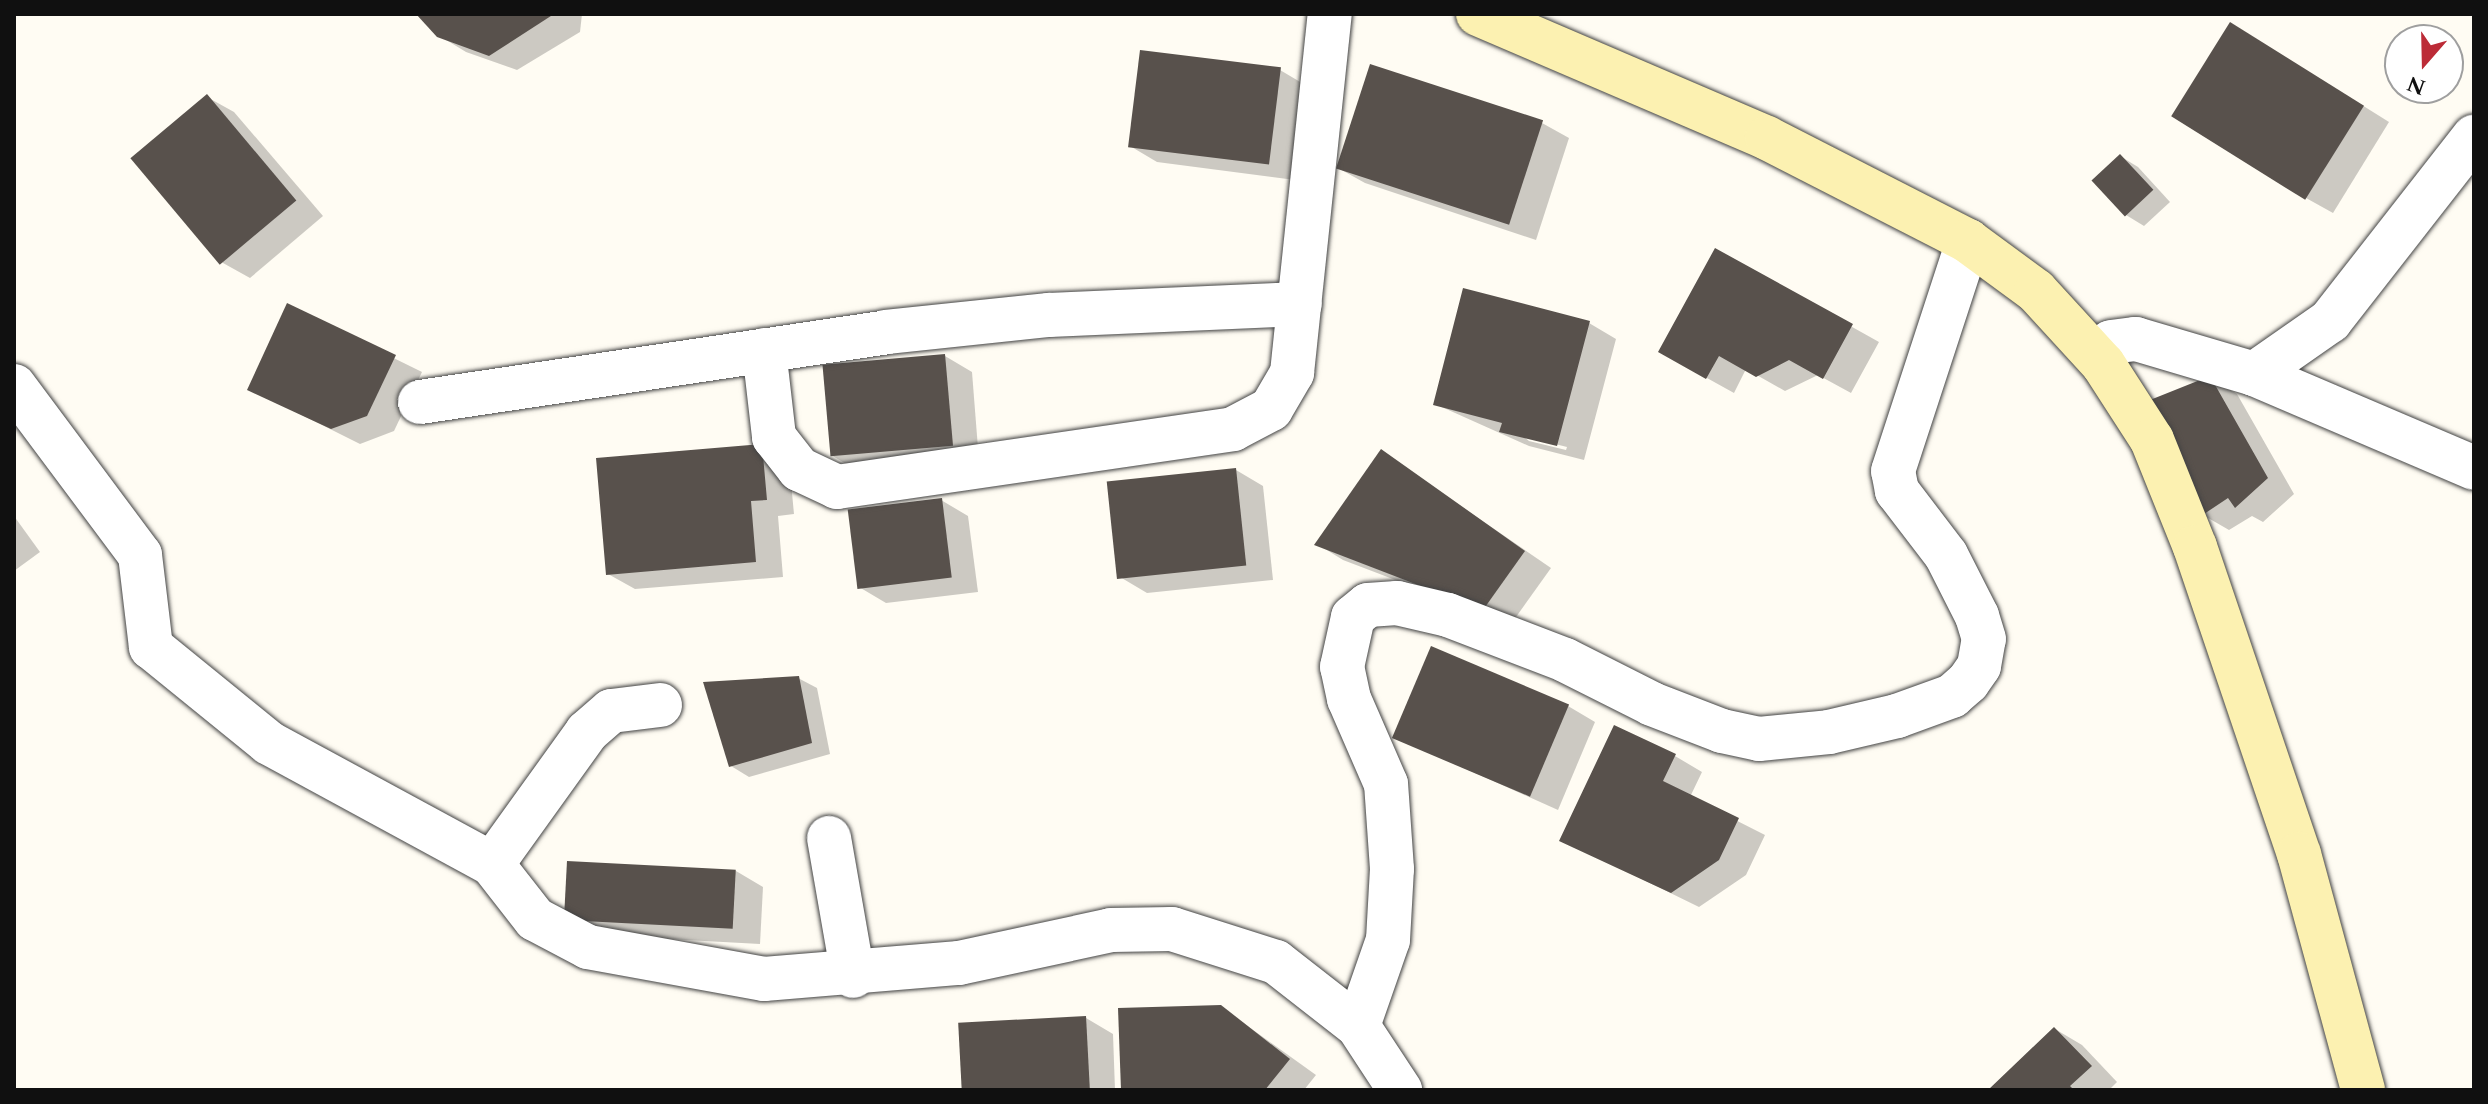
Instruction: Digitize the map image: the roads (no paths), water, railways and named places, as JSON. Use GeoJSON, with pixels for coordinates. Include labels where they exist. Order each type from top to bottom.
{"type":"FeatureCollection","features":[{"type":"Feature","properties":{"kind":"main road"},"geometry":{"type":"LineString","coordinates":[[1478,14],[1767,138],[1968,241],[2036,291],[2103,364],[2152,440],[2195,547],[2299,854],[2363,1090]]}},
{"type":"Feature","properties":{"kind":"street"},"geometry":{"type":"LineString","coordinates":[[764,350],[774,437],[799,469],[837,487],[1233,429],[1271,409],[1292,373],[1330,14]]}},
{"type":"Feature","properties":{"kind":"street"},"geometry":{"type":"LineString","coordinates":[[2254,374],[2330,321],[2474,137]]}},
{"type":"Feature","properties":{"kind":"street"},"geometry":{"type":"LineString","coordinates":[[1358,1026],[1388,940],[1392,869],[1386,784],[1349,699],[1342,667],[1353,617],[1368,605],[1397,603],[1448,615],[1565,660],[1652,704],[1722,731],[1759,739],[1829,732],[1897,716],[1952,696],[1968,682],[1979,666],[1984,639],[1977,616],[1946,555],[1897,491],[1893,471],[1968,241]]}},
{"type":"Feature","properties":{"kind":"street"},"geometry":{"type":"LineString","coordinates":[[420,402],[764,350],[1049,315],[1300,304]]}},
{"type":"Feature","properties":{"kind":"street"},"geometry":{"type":"LineString","coordinates":[[2103,364],[2111,342],[2136,339],[2254,374],[2474,468]]}},
{"type":"Feature","properties":{"kind":"street"},"geometry":{"type":"LineString","coordinates":[[14,386],[140,555],[151,647],[269,743],[492,864],[535,919],[588,947],[764,979],[853,976],[959,963],[1111,930],[1172,929],[1276,962],[1358,1026],[1398,1089]]}},
{"type":"Feature","properties":{"kind":"street"},"geometry":{"type":"LineString","coordinates":[[492,864],[587,732],[611,711],[660,705]]}},
{"type":"Feature","properties":{"kind":"street"},"geometry":{"type":"LineString","coordinates":[[829,838],[853,976]]}}]}
